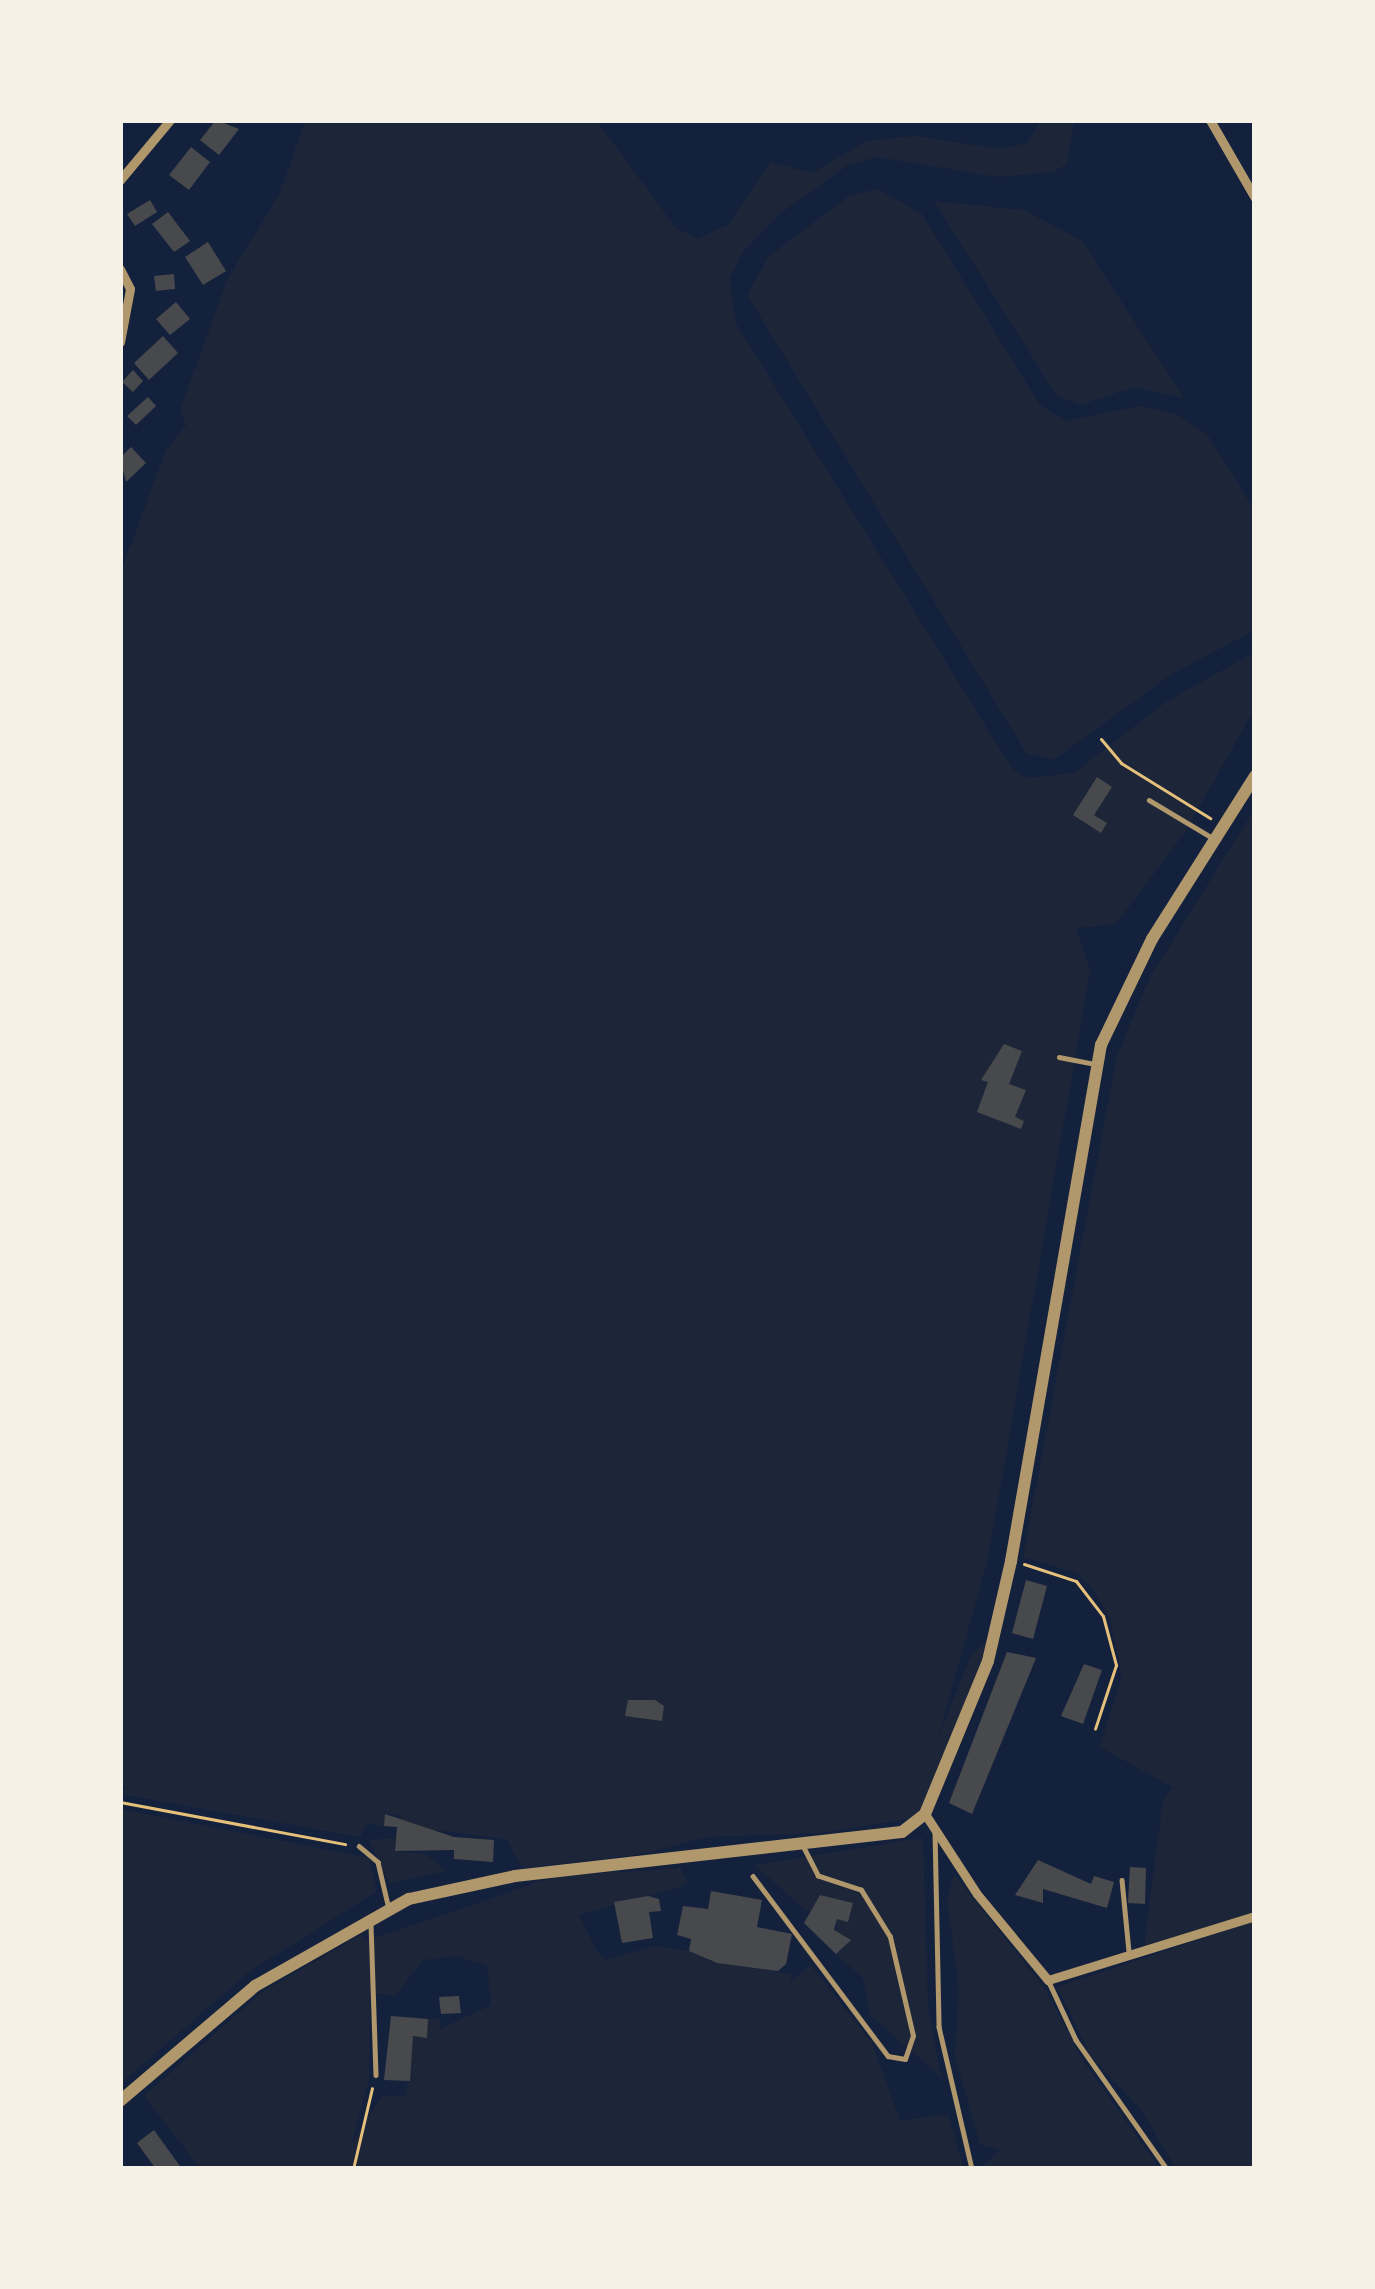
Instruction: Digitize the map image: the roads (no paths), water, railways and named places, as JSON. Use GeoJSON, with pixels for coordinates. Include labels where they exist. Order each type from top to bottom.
{"type":"FeatureCollection","features":[{"type":"Feature","properties":{"kind":"street"},"geometry":{"type":"LineString","coordinates":[[120,180],[170,120]]}},
{"type":"Feature","properties":{"kind":"street"},"geometry":{"type":"LineString","coordinates":[[1210,120],[1255,198]]}},
{"type":"Feature","properties":{"kind":"street"},"geometry":{"type":"LineString","coordinates":[[120,269],[130,289],[120,342]]}},
{"type":"Feature","properties":{"kind":"street"},"geometry":{"type":"LineString","coordinates":[[120,2102],[255,1986],[389,1909],[515,1876],[902,1832],[925,1814],[988,1661],[1011,1561],[1097,1064],[1124,991],[1255,776]]}},
{"type":"Feature","properties":{"kind":"street"},"geometry":{"type":"LineString","coordinates":[[925,1814],[1048,1980],[1255,1916]]}},
{"type":"Feature","properties":{"kind":"lane"},"geometry":{"type":"LineString","coordinates":[[1149,800],[1216,840]]}},
{"type":"Feature","properties":{"kind":"lane"},"geometry":{"type":"LineString","coordinates":[[1059,1057],[1097,1064]]}},
{"type":"Feature","properties":{"kind":"lane"},"geometry":{"type":"LineString","coordinates":[[935,1831],[939,2027],[972,2169]]}},
{"type":"Feature","properties":{"kind":"lane"},"geometry":{"type":"LineString","coordinates":[[753,1876],[888,2056],[905,2059],[913,2036],[890,1937],[861,1890],[809,1867],[802,1844]]}},
{"type":"Feature","properties":{"kind":"lane"},"geometry":{"type":"LineString","coordinates":[[359,1846],[378,1862],[389,1909]]}},
{"type":"Feature","properties":{"kind":"lane"},"geometry":{"type":"LineString","coordinates":[[1122,1880],[1130,1957]]}},
{"type":"Feature","properties":{"kind":"lane"},"geometry":{"type":"LineString","coordinates":[[371,1918],[376,2075]]}},
{"type":"Feature","properties":{"kind":"lane"},"geometry":{"type":"LineString","coordinates":[[1048,1980],[1076,2040],[1167,2169]]}}]}
